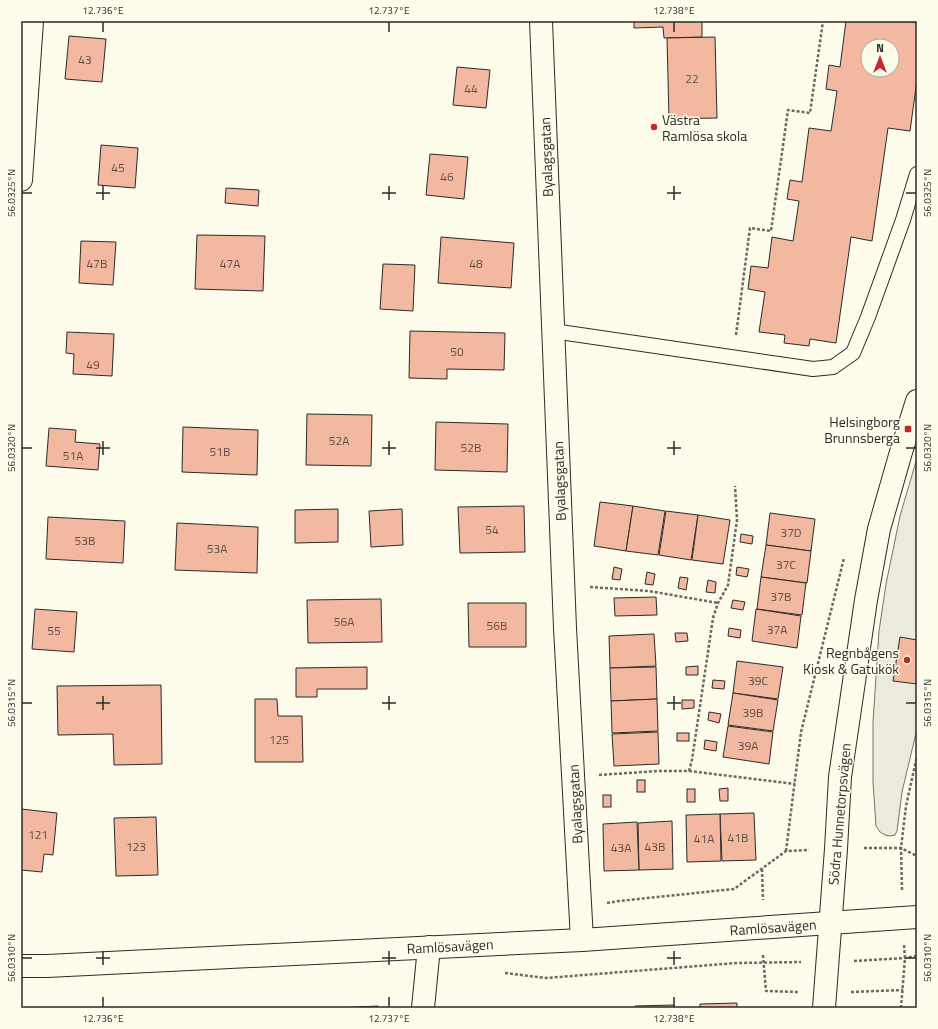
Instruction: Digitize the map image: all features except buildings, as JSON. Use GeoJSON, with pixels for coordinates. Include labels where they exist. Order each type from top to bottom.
{"type":"FeatureCollection","features":[{"type":"Feature","properties":{"kind":"street"},"geometry":{"type":"LineString","coordinates":[[21,180],[32,21]]}},
{"type":"Feature","properties":{"kind":"street","name":"Byalagsgatan"},"geometry":{"type":"LineString","coordinates":[[541,21],[563,586],[582,940]]}},
{"type":"Feature","properties":{"kind":"street","name":"Södra Hunnetorpsvägen"},"geometry":{"type":"LineString","coordinates":[[824,1008],[840,777],[866,600],[879,529],[917,401]]}},
{"type":"Feature","properties":{"kind":"street","name":"Ramlösavägen"},"geometry":{"type":"LineString","coordinates":[[21,966],[47,966],[582,940],[917,917]]}},
{"type":"Feature","properties":{"kind":"street"},"geometry":{"type":"LineString","coordinates":[[423,1008],[429,947]]}},
{"type":"Feature","properties":{"kind":"lane"},"geometry":{"type":"LineString","coordinates":[[553,331],[813,369],[833,366],[853,353],[900,228],[917,174]]}},
{"type":"Feature","properties":{"kind":"path"},"geometry":{"type":"LineString","coordinates":[[733,357],[750,228],[771,231],[788,110],[810,113],[823,21]]}},
{"type":"Feature","properties":{"kind":"path"},"geometry":{"type":"LineString","coordinates":[[689,772],[713,618],[718,603],[728,585],[737,520],[735,486]]}},
{"type":"Feature","properties":{"kind":"path"},"geometry":{"type":"LineString","coordinates":[[786,850],[801,732],[846,552]]}},
{"type":"Feature","properties":{"kind":"path"},"geometry":{"type":"LineString","coordinates":[[563,586],[649,592],[718,603]]}},
{"type":"Feature","properties":{"kind":"path"},"geometry":{"type":"LineString","coordinates":[[901,848],[907,800],[917,756]]}},
{"type":"Feature","properties":{"kind":"path"},"geometry":{"type":"LineString","coordinates":[[573,776],[689,772],[795,784]]}},
{"type":"Feature","properties":{"kind":"path"},"geometry":{"type":"LineString","coordinates":[[581,913],[619,900],[734,889],[786,850],[901,848],[917,856]]}},
{"type":"Feature","properties":{"kind":"path"},"geometry":{"type":"LineString","coordinates":[[905,958],[917,956]]}},
{"type":"Feature","properties":{"kind":"shaded area"},"geometry":{"type":"Polygon","coordinates":[[[917,458],[917,729],[902,792],[897,831],[895,835],[890,836],[880,832],[876,826],[873,782],[873,722],[879,631],[886,584],[900,516],[917,458]]]}},
{"type":"Feature","properties":{"kind":"place","name":"Västra Ramlösa skola"},"geometry":{"type":"Point","coordinates":[654,127]}},
{"type":"Feature","properties":{"kind":"place","name":"Helsingborg Brunnsberga"},"geometry":{"type":"Point","coordinates":[908,429]}},
{"type":"Feature","properties":{"kind":"place","name":"Regnbågens Kiosk & Gatukök"},"geometry":{"type":"Point","coordinates":[907,660]}}]}
